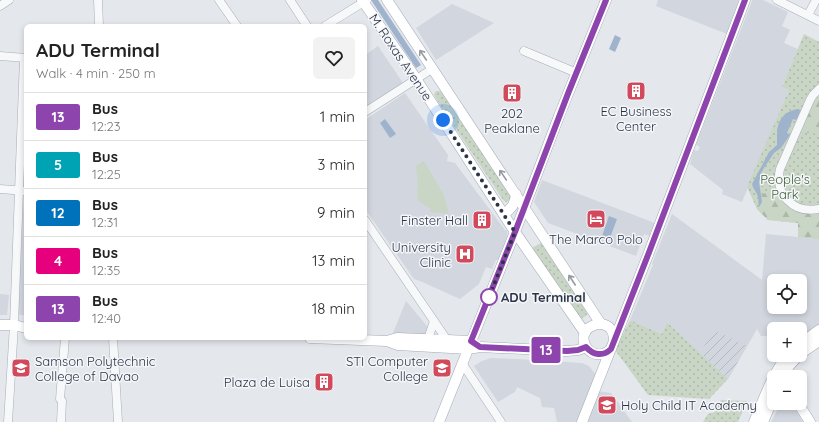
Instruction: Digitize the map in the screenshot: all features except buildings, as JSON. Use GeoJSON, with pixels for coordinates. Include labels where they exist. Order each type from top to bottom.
{"type":"FeatureCollection","features":[{"type":"Feature","properties":{"kind":"main road","name":"M. Roxas Avenue"},"geometry":{"type":"LineString","coordinates":[[386,0],[601,324]]}},
{"type":"Feature","properties":{"kind":"main road"},"geometry":{"type":"LineString","coordinates":[[463,362],[476,353],[477,346],[524,207],[606,0]]}},
{"type":"Feature","properties":{"kind":"main road"},"geometry":{"type":"LineString","coordinates":[[582,422],[648,255],[745,0]]}},
{"type":"Feature","properties":{"kind":"main road","name":"M. Roxas Avenue"},"geometry":{"type":"LineString","coordinates":[[364,1],[515,232],[585,333]]}},
{"type":"Feature","properties":{"kind":"main road"},"geometry":{"type":"LineString","coordinates":[[426,94],[442,84]]}},
{"type":"Feature","properties":{"kind":"main road"},"geometry":{"type":"LineString","coordinates":[[504,214],[515,203],[516,194]]}},
{"type":"Feature","properties":{"kind":"main road"},"geometry":{"type":"LineString","coordinates":[[0,325],[14,325],[24,322]]}},
{"type":"Feature","properties":{"kind":"main road"},"geometry":{"type":"LineString","coordinates":[[601,324],[607,326],[614,335],[613,344],[604,354],[595,354],[589,351],[586,347],[584,340],[585,333],[592,326],[601,324]]}},
{"type":"Feature","properties":{"kind":"main road"},"geometry":{"type":"LineString","coordinates":[[14,325],[24,328]]}},
{"type":"Feature","properties":{"kind":"main road"},"geometry":{"type":"LineString","coordinates":[[807,339],[819,330]]}},
{"type":"Feature","properties":{"kind":"main road"},"geometry":{"type":"LineString","coordinates":[[387,341],[397,338],[428,339],[450,344],[460,355],[463,362]]}},
{"type":"Feature","properties":{"kind":"main road"},"geometry":{"type":"LineString","coordinates":[[361,340],[387,341],[398,345],[450,344],[567,351],[578,350],[586,347]]}},
{"type":"Feature","properties":{"kind":"main road"},"geometry":{"type":"LineString","coordinates":[[807,349],[819,341]]}},
{"type":"Feature","properties":{"kind":"main road"},"geometry":{"type":"LineString","coordinates":[[439,422],[463,362],[477,346]]}},
{"type":"Feature","properties":{"kind":"main road"},"geometry":{"type":"LineString","coordinates":[[595,354],[603,369]]}},
{"type":"Feature","properties":{"kind":"main road"},"geometry":{"type":"LineString","coordinates":[[785,370],[792,362]]}},
{"type":"Feature","properties":{"kind":"main road"},"geometry":{"type":"LineString","coordinates":[[754,422],[767,398]]}},
{"type":"Feature","properties":{"kind":"main road"},"geometry":{"type":"LineString","coordinates":[[763,422],[768,410]]}},
{"type":"Feature","properties":{"kind":"main road"},"geometry":{"type":"LineString","coordinates":[[802,410],[810,422]]}},
{"type":"Feature","properties":{"kind":"street"},"geometry":{"type":"LineString","coordinates":[[0,6],[9,0]]}},
{"type":"Feature","properties":{"kind":"street"},"geometry":{"type":"LineString","coordinates":[[98,0],[99,24]]}},
{"type":"Feature","properties":{"kind":"street"},"geometry":{"type":"LineString","coordinates":[[219,0],[235,24]]}},
{"type":"Feature","properties":{"kind":"street"},"geometry":{"type":"LineString","coordinates":[[290,0],[306,24]]}},
{"type":"Feature","properties":{"kind":"street"},"geometry":{"type":"LineString","coordinates":[[777,0],[819,21]]}},
{"type":"Feature","properties":{"kind":"street"},"geometry":{"type":"LineString","coordinates":[[808,16],[816,0]]}},
{"type":"Feature","properties":{"kind":"street"},"geometry":{"type":"LineString","coordinates":[[328,24],[364,1]]}},
{"type":"Feature","properties":{"kind":"street"},"geometry":{"type":"LineString","coordinates":[[524,51],[577,73]]}},
{"type":"Feature","properties":{"kind":"street"},"geometry":{"type":"LineString","coordinates":[[0,56],[24,58]]}},
{"type":"Feature","properties":{"kind":"street"},"geometry":{"type":"LineString","coordinates":[[367,111],[432,69]]}},
{"type":"Feature","properties":{"kind":"street"},"geometry":{"type":"LineString","coordinates":[[819,89],[810,100],[780,169],[779,180],[784,197],[793,205],[809,210],[819,208]]}},
{"type":"Feature","properties":{"kind":"street"},"geometry":{"type":"LineString","coordinates":[[8,422],[22,191],[24,102]]}},
{"type":"Feature","properties":{"kind":"street"},"geometry":{"type":"LineString","coordinates":[[0,190],[22,191]]}},
{"type":"Feature","properties":{"kind":"street"},"geometry":{"type":"LineString","coordinates":[[367,223],[450,344]]}},
{"type":"Feature","properties":{"kind":"street"},"geometry":{"type":"LineString","coordinates":[[428,339],[434,321]]}},
{"type":"Feature","properties":{"kind":"street"},"geometry":{"type":"LineString","coordinates":[[61,422],[62,400],[60,399],[64,340]]}},
{"type":"Feature","properties":{"kind":"street"},"geometry":{"type":"LineString","coordinates":[[113,340],[118,422]]}},
{"type":"Feature","properties":{"kind":"street"},"geometry":{"type":"LineString","coordinates":[[463,362],[501,422]]}},
{"type":"Feature","properties":{"kind":"shaded area"},"geometry":{"type":"Polygon","coordinates":[[[658,0],[739,0],[727,34],[656,6],[658,0]]]}},
{"type":"Feature","properties":{"kind":"shaded area"},"geometry":{"type":"Polygon","coordinates":[[[753,0],[763,0],[788,12],[782,26],[790,30],[784,43],[798,49],[782,87],[789,90],[742,202],[722,194],[723,190],[690,164],[694,150],[698,151],[700,147],[696,145],[753,0]]]}},
{"type":"Feature","properties":{"kind":"shaded area"},"geometry":{"type":"Polygon","coordinates":[[[452,4],[494,23],[436,60],[416,28],[452,4]]]}},
{"type":"Feature","properties":{"kind":"shaded area"},"geometry":{"type":"Polygon","coordinates":[[[378,46],[403,83],[367,106],[367,54],[378,46]]]}},
{"type":"Feature","properties":{"kind":"shaded area"},"geometry":{"type":"Polygon","coordinates":[[[405,93],[448,155],[447,161],[455,163],[507,231],[508,237],[499,260],[496,260],[492,269],[486,267],[479,284],[460,299],[414,279],[367,212],[367,119],[405,93]]]}},
{"type":"Feature","properties":{"kind":"shaded area","name":"The Marco Polo"},"geometry":{"type":"Polygon","coordinates":[[[542,180],[655,223],[650,236],[644,234],[636,256],[548,223],[534,202],[542,180]]]}},
{"type":"Feature","properties":{"kind":"shaded area"},"geometry":{"type":"Polygon","coordinates":[[[24,195],[24,315],[18,315],[24,195]]]}},
{"type":"Feature","properties":{"kind":"shaded area"},"geometry":{"type":"Polygon","coordinates":[[[672,214],[762,280],[766,234],[819,239],[819,324],[807,333],[807,322],[767,322],[767,336],[761,336],[757,329],[728,379],[667,322],[662,334],[630,320],[653,265],[652,264],[672,214]]]}},
{"type":"Feature","properties":{"kind":"shaded area"},"geometry":{"type":"Polygon","coordinates":[[[0,294],[9,295],[7,315],[0,315],[0,294]]]}},
{"type":"Feature","properties":{"kind":"shaded area"},"geometry":{"type":"Polygon","coordinates":[[[406,301],[427,326],[428,329],[425,334],[393,333],[406,301]]]}},
{"type":"Feature","properties":{"kind":"shaded area"},"geometry":{"type":"Polygon","coordinates":[[[714,330],[747,346],[728,379],[700,353],[714,330]]]}},
{"type":"Feature","properties":{"kind":"shaded area"},"geometry":{"type":"Polygon","coordinates":[[[491,358],[582,363],[589,366],[596,375],[577,422],[557,422],[554,408],[542,407],[540,398],[517,387],[515,392],[498,402],[474,366],[491,358]]]}},
{"type":"Feature","properties":{"kind":"shaded area"},"geometry":{"type":"Polygon","coordinates":[[[598,391],[611,393],[632,422],[588,422],[598,391]]]}},
{"type":"Feature","properties":{"kind":"shaded area"},"geometry":{"type":"Polygon","coordinates":[[[777,410],[795,410],[803,422],[771,422],[777,410]]]}},
{"type":"Feature","properties":{"kind":"green space","name":"People's Park"},"geometry":{"type":"Polygon","coordinates":[[[804,34],[819,42],[819,239],[798,237],[798,223],[768,220],[757,209],[747,187],[789,90],[782,87],[804,34]]]}},
{"type":"Feature","properties":{"kind":"green space"},"geometry":{"type":"Polygon","coordinates":[[[436,91],[440,91],[442,93],[510,196],[509,201],[506,202],[503,200],[435,97],[434,94],[436,91]]]}},
{"type":"Feature","properties":{"kind":"green space"},"geometry":{"type":"Polygon","coordinates":[[[819,94],[819,134],[800,133],[813,102],[819,94]]]}},
{"type":"Feature","properties":{"kind":"green space"},"geometry":{"type":"Polygon","coordinates":[[[424,161],[444,195],[449,214],[430,212],[431,209],[418,200],[416,166],[424,161]]]}},
{"type":"Feature","properties":{"kind":"green space"},"geometry":{"type":"Polygon","coordinates":[[[777,191],[784,202],[794,209],[806,213],[819,214],[819,239],[798,237],[798,223],[768,220],[757,209],[760,206],[762,199],[761,194],[777,191]]]}},
{"type":"Feature","properties":{"kind":"green space"},"geometry":{"type":"Polygon","coordinates":[[[541,243],[586,310],[587,315],[583,318],[580,317],[532,248],[541,243]]]}},
{"type":"Feature","properties":{"kind":"green space"},"geometry":{"type":"Polygon","coordinates":[[[630,320],[662,334],[667,322],[728,379],[709,399],[648,395],[615,350],[630,320]]]}},
{"type":"Feature","properties":{"kind":"green space"},"geometry":{"type":"Polygon","coordinates":[[[721,400],[747,401],[738,422],[703,422],[708,414],[715,412],[721,400]]]}},
{"type":"Feature","properties":{"kind":"water"},"geometry":{"type":"Polygon","coordinates":[[[371,0],[378,0],[421,65],[416,68],[371,0]]]}},
{"type":"Feature","properties":{"kind":"water"},"geometry":{"type":"Polygon","coordinates":[[[615,35],[621,38],[615,52],[609,49],[615,35]]]}},
{"type":"Feature","properties":{"kind":"water"},"geometry":{"type":"Polygon","coordinates":[[[797,109],[801,110],[796,120],[793,119],[787,133],[790,135],[781,148],[774,153],[762,171],[759,182],[762,202],[759,207],[758,198],[752,184],[769,152],[777,145],[777,130],[780,121],[788,112],[797,109]]]}},
{"type":"Feature","properties":{"kind":"water"},"geometry":{"type":"Polygon","coordinates":[[[385,119],[396,134],[390,138],[380,123],[385,119]]]}},
{"type":"Feature","properties":{"kind":"water"},"geometry":{"type":"Polygon","coordinates":[[[609,216],[617,219],[610,238],[602,236],[609,216]]]}},
{"type":"Feature","properties":{"kind":"bus line","name":"13"},"geometry":{"type":"LineString","coordinates":[[606,0],[471,341],[480,347],[573,351],[586,347],[589,351],[595,354],[606,353],[611,349],[745,0]]}},
{"type":"Feature","properties":{"kind":"place","name":"EC Business Center"},"geometry":{"type":"Point","coordinates":[636,91]}},
{"type":"Feature","properties":{"kind":"place","name":"202 Peaklane"},"geometry":{"type":"Point","coordinates":[512,93]}},
{"type":"Feature","properties":{"kind":"place","name":"The Marco Polo"},"geometry":{"type":"Point","coordinates":[596,219]}},
{"type":"Feature","properties":{"kind":"place","name":"Finster Hall"},"geometry":{"type":"Point","coordinates":[482,220]}},
{"type":"Feature","properties":{"kind":"place","name":"University Clinic"},"geometry":{"type":"Point","coordinates":[465,254]}},
{"type":"Feature","properties":{"kind":"place","name":"ADU Terminal"},"geometry":{"type":"Point","coordinates":[489,297]}},
{"type":"Feature","properties":{"kind":"place","name":"Samson Polytechnic College of Davao"},"geometry":{"type":"Point","coordinates":[21,368]}},
{"type":"Feature","properties":{"kind":"place","name":"STI Computer College"},"geometry":{"type":"Point","coordinates":[442,368]}},
{"type":"Feature","properties":{"kind":"place","name":"Plaza de Luisa"},"geometry":{"type":"Point","coordinates":[324,382]}},
{"type":"Feature","properties":{"kind":"place","name":"Holy Child IT Academy"},"geometry":{"type":"Point","coordinates":[607,405]}},
{"type":"Feature","properties":{"kind":"route"},"geometry":{"type":"LineString","coordinates":[[443,120],[515,232],[489,297]]}}]}
